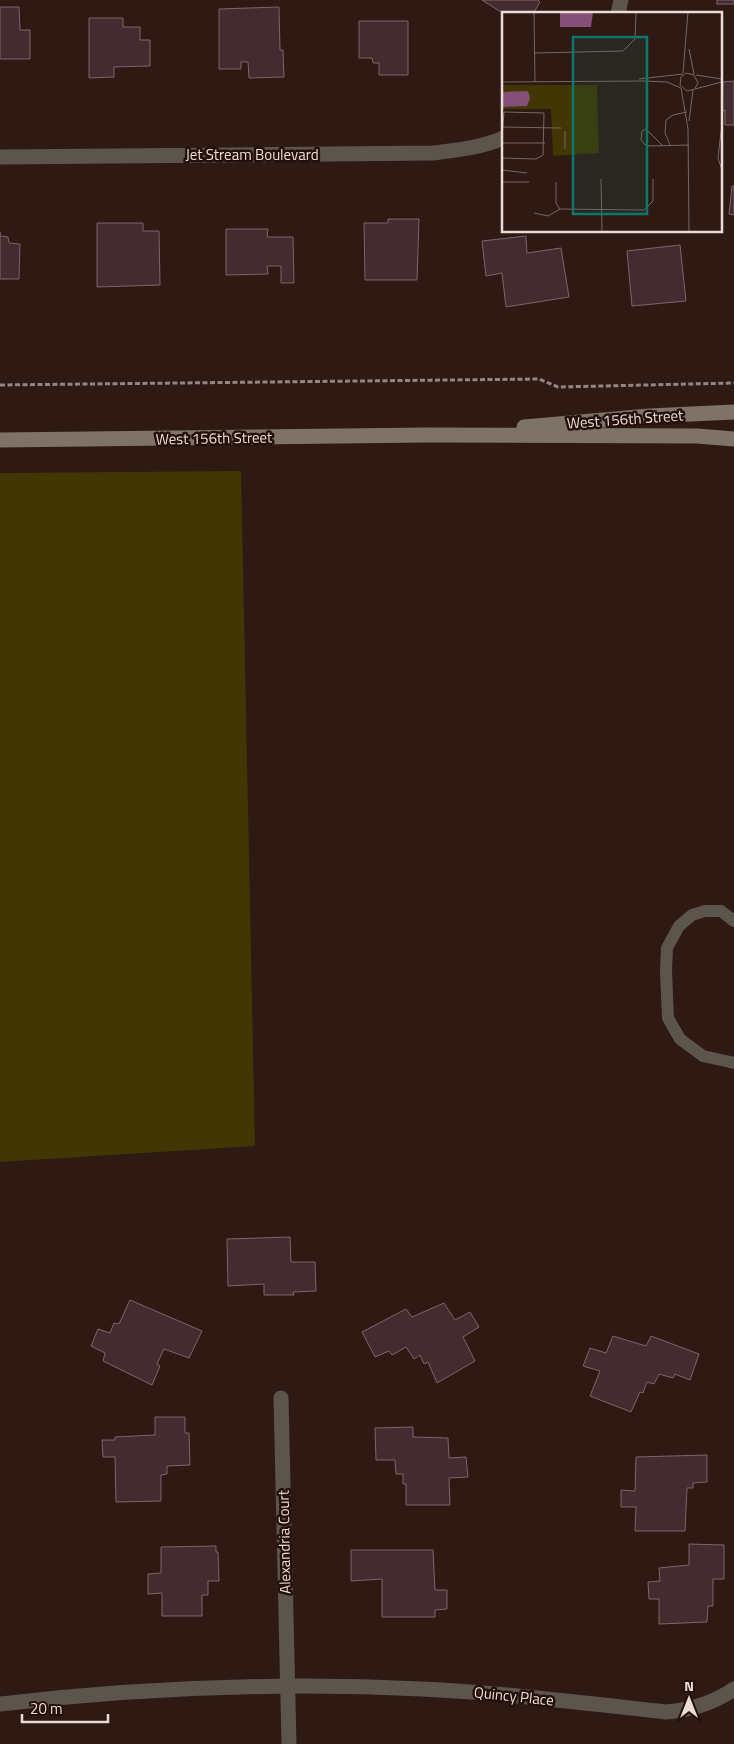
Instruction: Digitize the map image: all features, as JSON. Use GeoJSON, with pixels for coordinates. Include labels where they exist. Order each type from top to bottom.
{"type":"FeatureCollection","features":[{"type":"Feature","properties":{"kind":"street","name":"Jet Stream Boulevard"},"geometry":{"type":"LineString","coordinates":[[0,157],[432,153],[484,145],[502,138]]}},
{"type":"Feature","properties":{"kind":"street","name":"West 156th Street"},"geometry":{"type":"LineString","coordinates":[[427,436],[649,416],[734,412]]}},
{"type":"Feature","properties":{"kind":"street","name":"West 156th Street"},"geometry":{"type":"LineString","coordinates":[[0,440],[427,436],[688,436],[734,439]]}},
{"type":"Feature","properties":{"kind":"street","name":"Alexandria Court"},"geometry":{"type":"LineString","coordinates":[[281,1398],[288,1744]]}},
{"type":"Feature","properties":{"kind":"street","name":"Quincy Place"},"geometry":{"type":"LineString","coordinates":[[0,1704],[93,1694],[202,1687],[288,1686],[422,1689],[493,1694],[666,1712],[683,1711],[702,1706],[734,1689]]}},
{"type":"Feature","properties":{"kind":"lane"},"geometry":{"type":"LineString","coordinates":[[734,921],[721,911],[705,911],[692,915],[679,926],[667,948],[666,971],[668,1018],[680,1039],[703,1056],[734,1063]]}},
{"type":"Feature","properties":{"kind":"path"},"geometry":{"type":"LineString","coordinates":[[0,386],[539,379],[558,388],[734,383]]}},
{"type":"Feature","properties":{"kind":"shaded area"},"geometry":{"type":"Polygon","coordinates":[[[241,471],[255,1146],[0,1162],[0,473],[241,471]]]}},
{"type":"Feature","properties":{"kind":"building"},"geometry":{"type":"Polygon","coordinates":[[[482,0],[538,0],[540,2],[534,12],[502,13],[482,0]]]}},
{"type":"Feature","properties":{"kind":"building"},"geometry":{"type":"Polygon","coordinates":[[[717,0],[734,0],[734,4],[717,4],[717,0]]]}},
{"type":"Feature","properties":{"kind":"building"},"geometry":{"type":"Polygon","coordinates":[[[0,7],[19,7],[20,30],[30,30],[30,59],[0,59],[0,7]]]}},
{"type":"Feature","properties":{"kind":"building"},"geometry":{"type":"Polygon","coordinates":[[[279,7],[280,50],[283,50],[284,77],[249,78],[248,62],[241,62],[241,69],[219,69],[219,9],[279,7]]]}},
{"type":"Feature","properties":{"kind":"building"},"geometry":{"type":"Polygon","coordinates":[[[89,18],[123,18],[123,27],[140,27],[140,40],[150,40],[150,66],[114,67],[114,77],[89,78],[89,18]]]}},
{"type":"Feature","properties":{"kind":"building"},"geometry":{"type":"Polygon","coordinates":[[[359,21],[408,21],[408,75],[379,75],[379,63],[373,63],[372,58],[359,58],[359,21]]]}},
{"type":"Feature","properties":{"kind":"building"},"geometry":{"type":"Polygon","coordinates":[[[734,81],[734,125],[725,125],[725,110],[722,111],[723,82],[734,81]]]}},
{"type":"Feature","properties":{"kind":"building"},"geometry":{"type":"Polygon","coordinates":[[[732,186],[734,186],[734,215],[729,214],[732,186]]]}},
{"type":"Feature","properties":{"kind":"building"},"geometry":{"type":"Polygon","coordinates":[[[388,219],[419,219],[417,280],[365,280],[364,223],[388,223],[388,219]]]}},
{"type":"Feature","properties":{"kind":"building"},"geometry":{"type":"Polygon","coordinates":[[[97,223],[143,223],[143,231],[159,231],[160,285],[97,287],[97,223]]]}},
{"type":"Feature","properties":{"kind":"building"},"geometry":{"type":"Polygon","coordinates":[[[226,229],[268,229],[267,237],[293,237],[294,283],[281,283],[281,266],[267,266],[268,274],[226,275],[226,229]]]}},
{"type":"Feature","properties":{"kind":"building"},"geometry":{"type":"Polygon","coordinates":[[[0,236],[8,237],[9,243],[20,244],[19,279],[0,279],[0,236]]]}},
{"type":"Feature","properties":{"kind":"building"},"geometry":{"type":"Polygon","coordinates":[[[526,236],[527,253],[561,248],[569,297],[506,307],[502,273],[486,276],[482,241],[526,236]]]}},
{"type":"Feature","properties":{"kind":"building"},"geometry":{"type":"Polygon","coordinates":[[[680,245],[686,301],[632,306],[627,251],[680,245]]]}},
{"type":"Feature","properties":{"kind":"building"},"geometry":{"type":"Polygon","coordinates":[[[290,1237],[291,1262],[315,1262],[316,1291],[293,1292],[294,1295],[264,1295],[264,1284],[228,1286],[227,1239],[290,1237]]]}},
{"type":"Feature","properties":{"kind":"building"},"geometry":{"type":"Polygon","coordinates":[[[130,1300],[202,1331],[189,1358],[164,1349],[157,1364],[160,1366],[152,1385],[103,1361],[105,1353],[91,1346],[98,1329],[110,1333],[114,1323],[119,1324],[130,1300]]]}},
{"type":"Feature","properties":{"kind":"building"},"geometry":{"type":"Polygon","coordinates":[[[444,1303],[455,1320],[470,1312],[479,1327],[463,1337],[475,1361],[437,1383],[428,1362],[424,1364],[420,1355],[414,1359],[406,1347],[392,1355],[389,1351],[375,1357],[362,1332],[406,1309],[412,1317],[444,1303]]]}},
{"type":"Feature","properties":{"kind":"building"},"geometry":{"type":"Polygon","coordinates":[[[613,1336],[646,1346],[651,1336],[699,1354],[690,1380],[675,1374],[673,1378],[659,1374],[654,1384],[647,1382],[643,1393],[640,1392],[631,1412],[590,1396],[600,1371],[583,1366],[590,1348],[606,1353],[613,1336]]]}},
{"type":"Feature","properties":{"kind":"building"},"geometry":{"type":"Polygon","coordinates":[[[155,1417],[185,1417],[185,1433],[189,1433],[190,1465],[167,1466],[167,1474],[161,1475],[161,1501],[116,1502],[115,1457],[103,1457],[102,1440],[115,1440],[115,1437],[155,1435],[155,1417]]]}},
{"type":"Feature","properties":{"kind":"building"},"geometry":{"type":"Polygon","coordinates":[[[413,1427],[413,1437],[448,1438],[449,1458],[466,1457],[468,1477],[449,1478],[450,1505],[406,1505],[406,1484],[403,1484],[403,1474],[396,1474],[395,1460],[376,1460],[375,1428],[413,1427]]]}},
{"type":"Feature","properties":{"kind":"building"},"geometry":{"type":"Polygon","coordinates":[[[707,1455],[707,1482],[693,1483],[693,1488],[687,1488],[685,1531],[635,1531],[636,1507],[621,1507],[621,1490],[635,1491],[636,1457],[707,1455]]]}},
{"type":"Feature","properties":{"kind":"building"},"geometry":{"type":"Polygon","coordinates":[[[689,1544],[724,1545],[724,1579],[713,1579],[713,1606],[708,1606],[707,1622],[659,1624],[659,1599],[649,1599],[648,1582],[660,1581],[659,1568],[689,1565],[689,1544]]]}},
{"type":"Feature","properties":{"kind":"building"},"geometry":{"type":"Polygon","coordinates":[[[216,1546],[219,1581],[208,1581],[208,1595],[202,1595],[202,1616],[162,1616],[162,1593],[148,1594],[148,1574],[161,1573],[161,1547],[216,1546]]]}},
{"type":"Feature","properties":{"kind":"building"},"geometry":{"type":"Polygon","coordinates":[[[351,1550],[433,1550],[435,1590],[447,1590],[447,1609],[435,1610],[435,1617],[382,1617],[382,1579],[351,1581],[351,1550]]]}}]}
